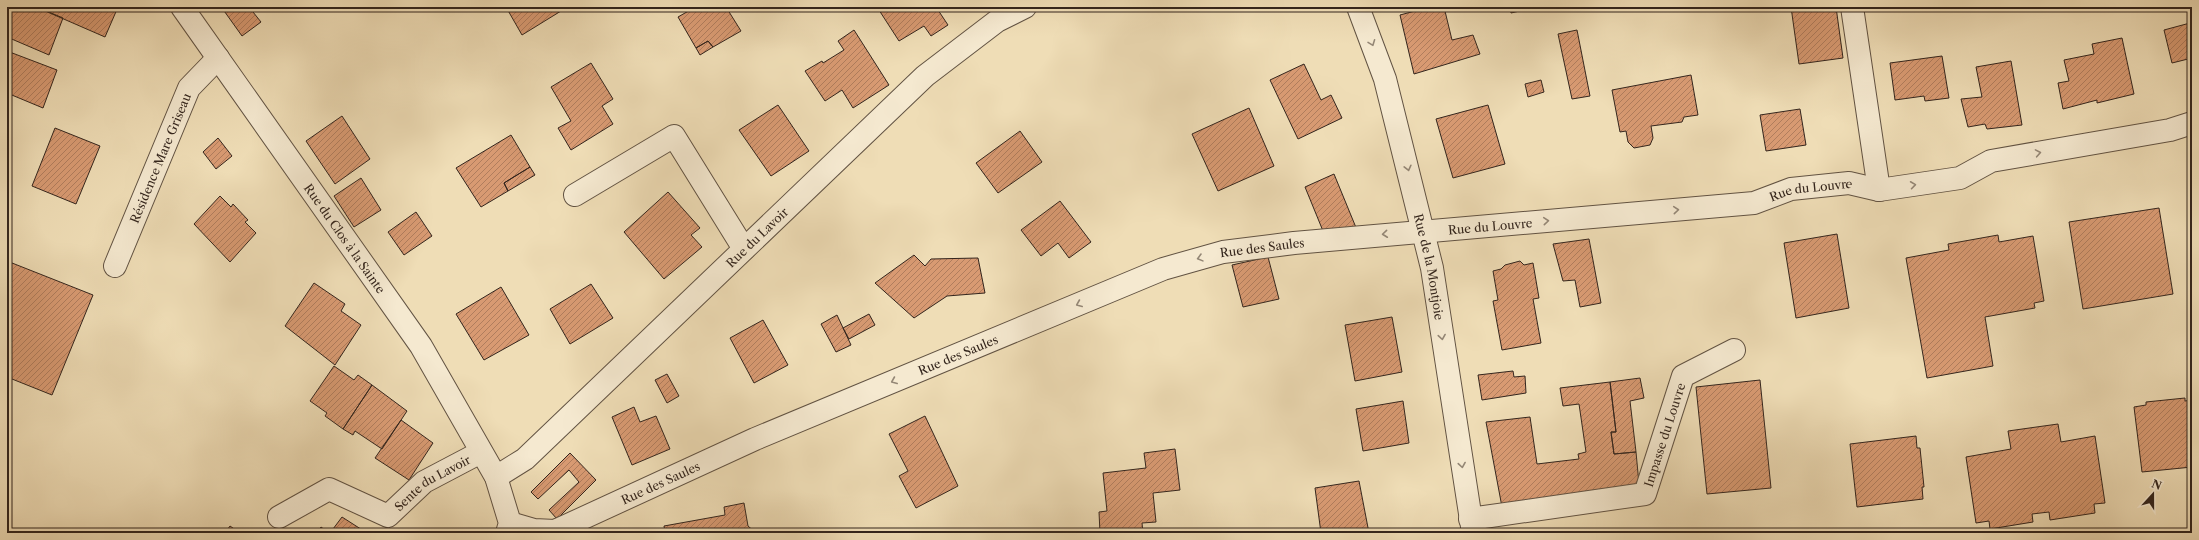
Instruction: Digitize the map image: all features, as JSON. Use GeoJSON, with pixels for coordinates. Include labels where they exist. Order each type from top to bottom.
{"type":"FeatureCollection","features":[{"type":"Feature","properties":{"kind":"street","name":"Rue du Clos à la Sainte"},"geometry":{"type":"LineString","coordinates":[[182,7],[421,346],[496,477],[508,528]]}},
{"type":"Feature","properties":{"kind":"street","name":"Rue du Lavoir"},"geometry":{"type":"LineString","coordinates":[[496,477],[525,459],[925,76],[997,21],[1025,7]]}},
{"type":"Feature","properties":{"kind":"street","name":"Rue de la Montjoie"},"geometry":{"type":"LineString","coordinates":[[1358,7],[1385,79],[1432,268],[1471,526]]}},
{"type":"Feature","properties":{"kind":"street"},"geometry":{"type":"LineString","coordinates":[[1852,7],[1879,190]]}},
{"type":"Feature","properties":{"kind":"street","name":"Résidence Mare Griseau"},"geometry":{"type":"LineString","coordinates":[[115,266],[189,88],[218,58]]}},
{"type":"Feature","properties":{"kind":"street","name":"Rue du Louvre"},"geometry":{"type":"LineString","coordinates":[[1423,230],[1754,203],[1792,188],[1849,183],[1879,190],[1960,178],[1991,161],[2170,130],[2192,123]]}},
{"type":"Feature","properties":{"kind":"street"},"geometry":{"type":"LineString","coordinates":[[575,195],[674,136],[744,249]]}},
{"type":"Feature","properties":{"kind":"street","name":"Rue des Saules"},"geometry":{"type":"LineString","coordinates":[[508,528],[555,531],[755,439],[1163,269],[1223,252],[1423,230]]}},
{"type":"Feature","properties":{"kind":"street","name":"Impasse du Louvre"},"geometry":{"type":"LineString","coordinates":[[1471,526],[1645,494],[1683,376],[1734,350]]}},
{"type":"Feature","properties":{"kind":"street","name":"Sente du Lavoir"},"geometry":{"type":"LineString","coordinates":[[279,517],[329,489],[388,516],[424,482],[481,452]]}},
{"type":"Feature","properties":{"kind":"building"},"geometry":{"type":"Polygon","coordinates":[[[7,7],[37,7],[63,18],[49,55],[7,37],[7,7]]]}},
{"type":"Feature","properties":{"kind":"building"},"geometry":{"type":"Polygon","coordinates":[[[45,7],[118,7],[105,37],[43,10],[45,7]]]}},
{"type":"Feature","properties":{"kind":"building"},"geometry":{"type":"Polygon","coordinates":[[[249,7],[261,22],[242,36],[222,8],[249,7]]]}},
{"type":"Feature","properties":{"kind":"building"},"geometry":{"type":"Polygon","coordinates":[[[506,7],[558,7],[561,11],[522,35],[506,7]]]}},
{"type":"Feature","properties":{"kind":"building"},"geometry":{"type":"Polygon","coordinates":[[[691,7],[726,7],[741,31],[713,47],[708,41],[696,48],[678,17],[692,9],[691,7]]]}},
{"type":"Feature","properties":{"kind":"building"},"geometry":{"type":"Polygon","coordinates":[[[877,7],[936,7],[948,25],[931,36],[924,26],[899,41],[877,7]]]}},
{"type":"Feature","properties":{"kind":"building"},"geometry":{"type":"Polygon","coordinates":[[[1430,7],[1444,7],[1452,40],[1473,35],[1480,54],[1414,74],[1400,15],[1430,7]]]}},
{"type":"Feature","properties":{"kind":"building"},"geometry":{"type":"Polygon","coordinates":[[[1510,7],[1537,7],[1511,13],[1510,7]]]}},
{"type":"Feature","properties":{"kind":"building"},"geometry":{"type":"Polygon","coordinates":[[[1791,7],[1836,7],[1843,58],[1799,64],[1791,7]]]}},
{"type":"Feature","properties":{"kind":"building"},"geometry":{"type":"Polygon","coordinates":[[[2187,7],[2192,7],[2192,58],[2172,63],[2164,30],[2190,23],[2187,7]]]}},
{"type":"Feature","properties":{"kind":"building"},"geometry":{"type":"Polygon","coordinates":[[[854,30],[889,85],[853,108],[842,90],[825,101],[805,71],[822,61],[823,63],[844,50],[838,41],[854,30]]]}},
{"type":"Feature","properties":{"kind":"building"},"geometry":{"type":"Polygon","coordinates":[[[1577,30],[1590,96],[1572,99],[1558,34],[1577,30]]]}},
{"type":"Feature","properties":{"kind":"building"},"geometry":{"type":"Polygon","coordinates":[[[2122,38],[2134,94],[2097,103],[2097,100],[2063,109],[2058,83],[2069,81],[2064,60],[2094,54],[2092,44],[2122,38]]]}},
{"type":"Feature","properties":{"kind":"building"},"geometry":{"type":"Polygon","coordinates":[[[708,41],[713,47],[700,55],[696,48],[708,41]]]}},
{"type":"Feature","properties":{"kind":"building"},"geometry":{"type":"Polygon","coordinates":[[[7,51],[57,70],[43,108],[7,93],[7,51]]]}},
{"type":"Feature","properties":{"kind":"building"},"geometry":{"type":"Polygon","coordinates":[[[1942,56],[1949,98],[1925,101],[1924,96],[1895,100],[1890,63],[1942,56]]]}},
{"type":"Feature","properties":{"kind":"building"},"geometry":{"type":"Polygon","coordinates":[[[2011,61],[2022,125],[1987,129],[1985,124],[1968,127],[1961,99],[1982,97],[1976,67],[2011,61]]]}},
{"type":"Feature","properties":{"kind":"building"},"geometry":{"type":"Polygon","coordinates":[[[591,63],[613,99],[602,106],[613,124],[571,150],[558,128],[571,121],[551,87],[591,63]]]}},
{"type":"Feature","properties":{"kind":"building"},"geometry":{"type":"Polygon","coordinates":[[[1304,64],[1321,100],[1331,95],[1342,118],[1298,139],[1270,80],[1304,64]]]}},
{"type":"Feature","properties":{"kind":"building"},"geometry":{"type":"Polygon","coordinates":[[[1691,75],[1698,115],[1684,117],[1682,122],[1651,126],[1653,138],[1650,145],[1634,148],[1628,142],[1626,131],[1620,132],[1612,90],[1691,75]]]}},
{"type":"Feature","properties":{"kind":"building"},"geometry":{"type":"Polygon","coordinates":[[[1541,80],[1544,92],[1528,97],[1525,84],[1541,80]]]}},
{"type":"Feature","properties":{"kind":"building"},"geometry":{"type":"Polygon","coordinates":[[[778,105],[809,151],[771,176],[739,130],[778,105]]]}},
{"type":"Feature","properties":{"kind":"building"},"geometry":{"type":"Polygon","coordinates":[[[1488,105],[1505,164],[1453,178],[1436,119],[1488,105]]]}},
{"type":"Feature","properties":{"kind":"building"},"geometry":{"type":"Polygon","coordinates":[[[1249,108],[1274,166],[1218,191],[1192,134],[1249,108]]]}},
{"type":"Feature","properties":{"kind":"building"},"geometry":{"type":"Polygon","coordinates":[[[1800,109],[1806,145],[1766,151],[1760,115],[1800,109]]]}},
{"type":"Feature","properties":{"kind":"building"},"geometry":{"type":"Polygon","coordinates":[[[342,116],[370,159],[335,184],[306,141],[342,116]]]}},
{"type":"Feature","properties":{"kind":"building"},"geometry":{"type":"Polygon","coordinates":[[[55,128],[100,146],[76,204],[32,186],[55,128]]]}},
{"type":"Feature","properties":{"kind":"building"},"geometry":{"type":"Polygon","coordinates":[[[1020,131],[1042,162],[998,193],[976,163],[1020,131]]]}},
{"type":"Feature","properties":{"kind":"building"},"geometry":{"type":"Polygon","coordinates":[[[511,135],[530,167],[504,183],[508,191],[481,207],[456,168],[511,135]]]}},
{"type":"Feature","properties":{"kind":"building"},"geometry":{"type":"Polygon","coordinates":[[[218,138],[232,156],[216,169],[203,152],[218,138]]]}},
{"type":"Feature","properties":{"kind":"building"},"geometry":{"type":"Polygon","coordinates":[[[530,167],[535,175],[508,191],[504,183],[530,167]]]}},
{"type":"Feature","properties":{"kind":"building"},"geometry":{"type":"Polygon","coordinates":[[[1334,174],[1357,230],[1323,231],[1305,187],[1334,174]]]}},
{"type":"Feature","properties":{"kind":"building"},"geometry":{"type":"Polygon","coordinates":[[[361,178],[381,210],[354,227],[334,196],[361,178]]]}},
{"type":"Feature","properties":{"kind":"building"},"geometry":{"type":"Polygon","coordinates":[[[668,192],[700,228],[691,235],[702,247],[664,279],[624,232],[668,192]]]}},
{"type":"Feature","properties":{"kind":"building"},"geometry":{"type":"Polygon","coordinates":[[[220,196],[231,207],[233,204],[248,220],[245,222],[256,233],[230,262],[194,224],[220,196]]]}},
{"type":"Feature","properties":{"kind":"building"},"geometry":{"type":"Polygon","coordinates":[[[1060,201],[1091,242],[1069,258],[1058,243],[1041,256],[1021,230],[1060,201]]]}},
{"type":"Feature","properties":{"kind":"building"},"geometry":{"type":"Polygon","coordinates":[[[2159,208],[2173,294],[2083,309],[2069,222],[2159,208]]]}},
{"type":"Feature","properties":{"kind":"building"},"geometry":{"type":"Polygon","coordinates":[[[416,212],[432,236],[404,255],[388,232],[416,212]]]}},
{"type":"Feature","properties":{"kind":"building"},"geometry":{"type":"Polygon","coordinates":[[[1837,234],[1849,308],[1796,318],[1784,243],[1837,234]]]}},
{"type":"Feature","properties":{"kind":"building"},"geometry":{"type":"Polygon","coordinates":[[[1998,235],[1999,242],[2033,236],[2044,301],[2034,303],[2035,308],[1985,317],[1993,366],[1927,378],[1906,258],[1949,250],[1948,244],[1998,235]]]}},
{"type":"Feature","properties":{"kind":"building"},"geometry":{"type":"Polygon","coordinates":[[[1589,239],[1601,303],[1580,307],[1575,280],[1563,281],[1553,244],[1589,239]]]}},
{"type":"Feature","properties":{"kind":"building"},"geometry":{"type":"Polygon","coordinates":[[[914,255],[925,266],[931,259],[978,258],[985,293],[947,296],[914,318],[875,283],[914,255]]]}},
{"type":"Feature","properties":{"kind":"building"},"geometry":{"type":"Polygon","coordinates":[[[1268,257],[1279,299],[1243,307],[1232,265],[1268,257]]]}},
{"type":"Feature","properties":{"kind":"building"},"geometry":{"type":"Polygon","coordinates":[[[7,261],[93,295],[52,395],[7,377],[7,261]]]}},
{"type":"Feature","properties":{"kind":"building"},"geometry":{"type":"Polygon","coordinates":[[[1520,261],[1524,265],[1533,263],[1539,298],[1533,299],[1541,343],[1502,350],[1493,301],[1498,300],[1493,271],[1501,269],[1505,265],[1520,261]]]}},
{"type":"Feature","properties":{"kind":"building"},"geometry":{"type":"Polygon","coordinates":[[[314,283],[345,304],[341,311],[361,325],[335,365],[285,326],[314,283]]]}},
{"type":"Feature","properties":{"kind":"building"},"geometry":{"type":"Polygon","coordinates":[[[591,284],[613,318],[570,344],[550,309],[591,284]]]}},
{"type":"Feature","properties":{"kind":"building"},"geometry":{"type":"Polygon","coordinates":[[[501,287],[529,335],[484,360],[456,314],[501,287]]]}},
{"type":"Feature","properties":{"kind":"building"},"geometry":{"type":"Polygon","coordinates":[[[869,314],[875,325],[849,339],[843,328],[869,314]]]}},
{"type":"Feature","properties":{"kind":"building"},"geometry":{"type":"Polygon","coordinates":[[[837,315],[851,345],[836,352],[821,324],[837,315]]]}},
{"type":"Feature","properties":{"kind":"building"},"geometry":{"type":"Polygon","coordinates":[[[1392,317],[1402,372],[1355,381],[1345,325],[1392,317]]]}},
{"type":"Feature","properties":{"kind":"building"},"geometry":{"type":"Polygon","coordinates":[[[763,320],[788,365],[754,383],[730,338],[763,320]]]}},
{"type":"Feature","properties":{"kind":"building"},"geometry":{"type":"Polygon","coordinates":[[[334,366],[354,380],[358,375],[372,385],[343,429],[325,416],[327,413],[310,401],[334,366]]]}},
{"type":"Feature","properties":{"kind":"building"},"geometry":{"type":"Polygon","coordinates":[[[1513,371],[1514,377],[1525,376],[1526,393],[1482,400],[1478,375],[1513,371]]]}},
{"type":"Feature","properties":{"kind":"building"},"geometry":{"type":"Polygon","coordinates":[[[667,374],[679,396],[667,403],[655,380],[667,374]]]}},
{"type":"Feature","properties":{"kind":"building"},"geometry":{"type":"Polygon","coordinates":[[[1640,378],[1644,398],[1630,401],[1636,452],[1614,454],[1611,432],[1616,432],[1610,382],[1640,378]]]}},
{"type":"Feature","properties":{"kind":"building"},"geometry":{"type":"Polygon","coordinates":[[[1760,380],[1771,488],[1707,494],[1696,387],[1760,380]]]}},
{"type":"Feature","properties":{"kind":"building"},"geometry":{"type":"Polygon","coordinates":[[[1610,382],[1616,432],[1611,432],[1614,454],[1636,452],[1639,484],[1502,507],[1486,422],[1530,417],[1537,464],[1579,459],[1578,454],[1586,452],[1579,404],[1563,406],[1560,388],[1610,382]]]}},
{"type":"Feature","properties":{"kind":"building"},"geometry":{"type":"Polygon","coordinates":[[[372,385],[407,411],[382,449],[355,431],[353,435],[343,429],[372,385]]]}},
{"type":"Feature","properties":{"kind":"building"},"geometry":{"type":"Polygon","coordinates":[[[2185,398],[2185,401],[2192,400],[2192,467],[2142,472],[2134,407],[2146,405],[2146,402],[2185,398]]]}},
{"type":"Feature","properties":{"kind":"building"},"geometry":{"type":"Polygon","coordinates":[[[1403,401],[1409,443],[1363,451],[1356,409],[1403,401]]]}},
{"type":"Feature","properties":{"kind":"building"},"geometry":{"type":"Polygon","coordinates":[[[634,407],[640,422],[656,416],[670,449],[632,465],[612,417],[634,407]]]}},
{"type":"Feature","properties":{"kind":"building"},"geometry":{"type":"Polygon","coordinates":[[[925,416],[958,486],[916,508],[899,476],[908,471],[889,434],[925,416]]]}},
{"type":"Feature","properties":{"kind":"building"},"geometry":{"type":"Polygon","coordinates":[[[401,420],[433,443],[409,480],[375,458],[401,420]]]}},
{"type":"Feature","properties":{"kind":"building"},"geometry":{"type":"Polygon","coordinates":[[[2058,424],[2061,442],[2095,436],[2105,503],[2094,504],[2095,513],[2050,520],[2049,512],[2032,514],[2033,522],[1990,529],[1989,521],[1976,523],[1966,457],[2011,449],[2008,431],[2058,424]]]}},
{"type":"Feature","properties":{"kind":"building"},"geometry":{"type":"Polygon","coordinates":[[[1916,436],[1917,448],[1920,448],[1924,487],[1922,487],[1923,499],[1857,507],[1850,444],[1916,436]]]}},
{"type":"Feature","properties":{"kind":"building"},"geometry":{"type":"Polygon","coordinates":[[[1175,449],[1180,490],[1153,493],[1156,522],[1142,523],[1143,533],[1100,533],[1099,512],[1107,511],[1103,473],[1146,468],[1144,453],[1175,449]]]}},
{"type":"Feature","properties":{"kind":"building"},"geometry":{"type":"Polygon","coordinates":[[[570,453],[596,480],[557,519],[549,510],[579,482],[569,470],[538,499],[531,492],[570,453]]]}},
{"type":"Feature","properties":{"kind":"building"},"geometry":{"type":"Polygon","coordinates":[[[1359,481],[1369,533],[1321,533],[1315,488],[1359,481]]]}},
{"type":"Feature","properties":{"kind":"building"},"geometry":{"type":"Polygon","coordinates":[[[744,503],[748,526],[756,533],[665,533],[664,526],[725,515],[724,507],[744,503]]]}},
{"type":"Feature","properties":{"kind":"building"},"geometry":{"type":"Polygon","coordinates":[[[342,517],[367,533],[330,533],[342,517]]]}},
{"type":"Feature","properties":{"kind":"building"},"geometry":{"type":"Polygon","coordinates":[[[230,526],[240,533],[225,533],[230,526]]]}},
{"type":"Feature","properties":{"kind":"building"},"geometry":{"type":"Polygon","coordinates":[[[321,527],[329,533],[317,533],[321,527]]]}}]}
